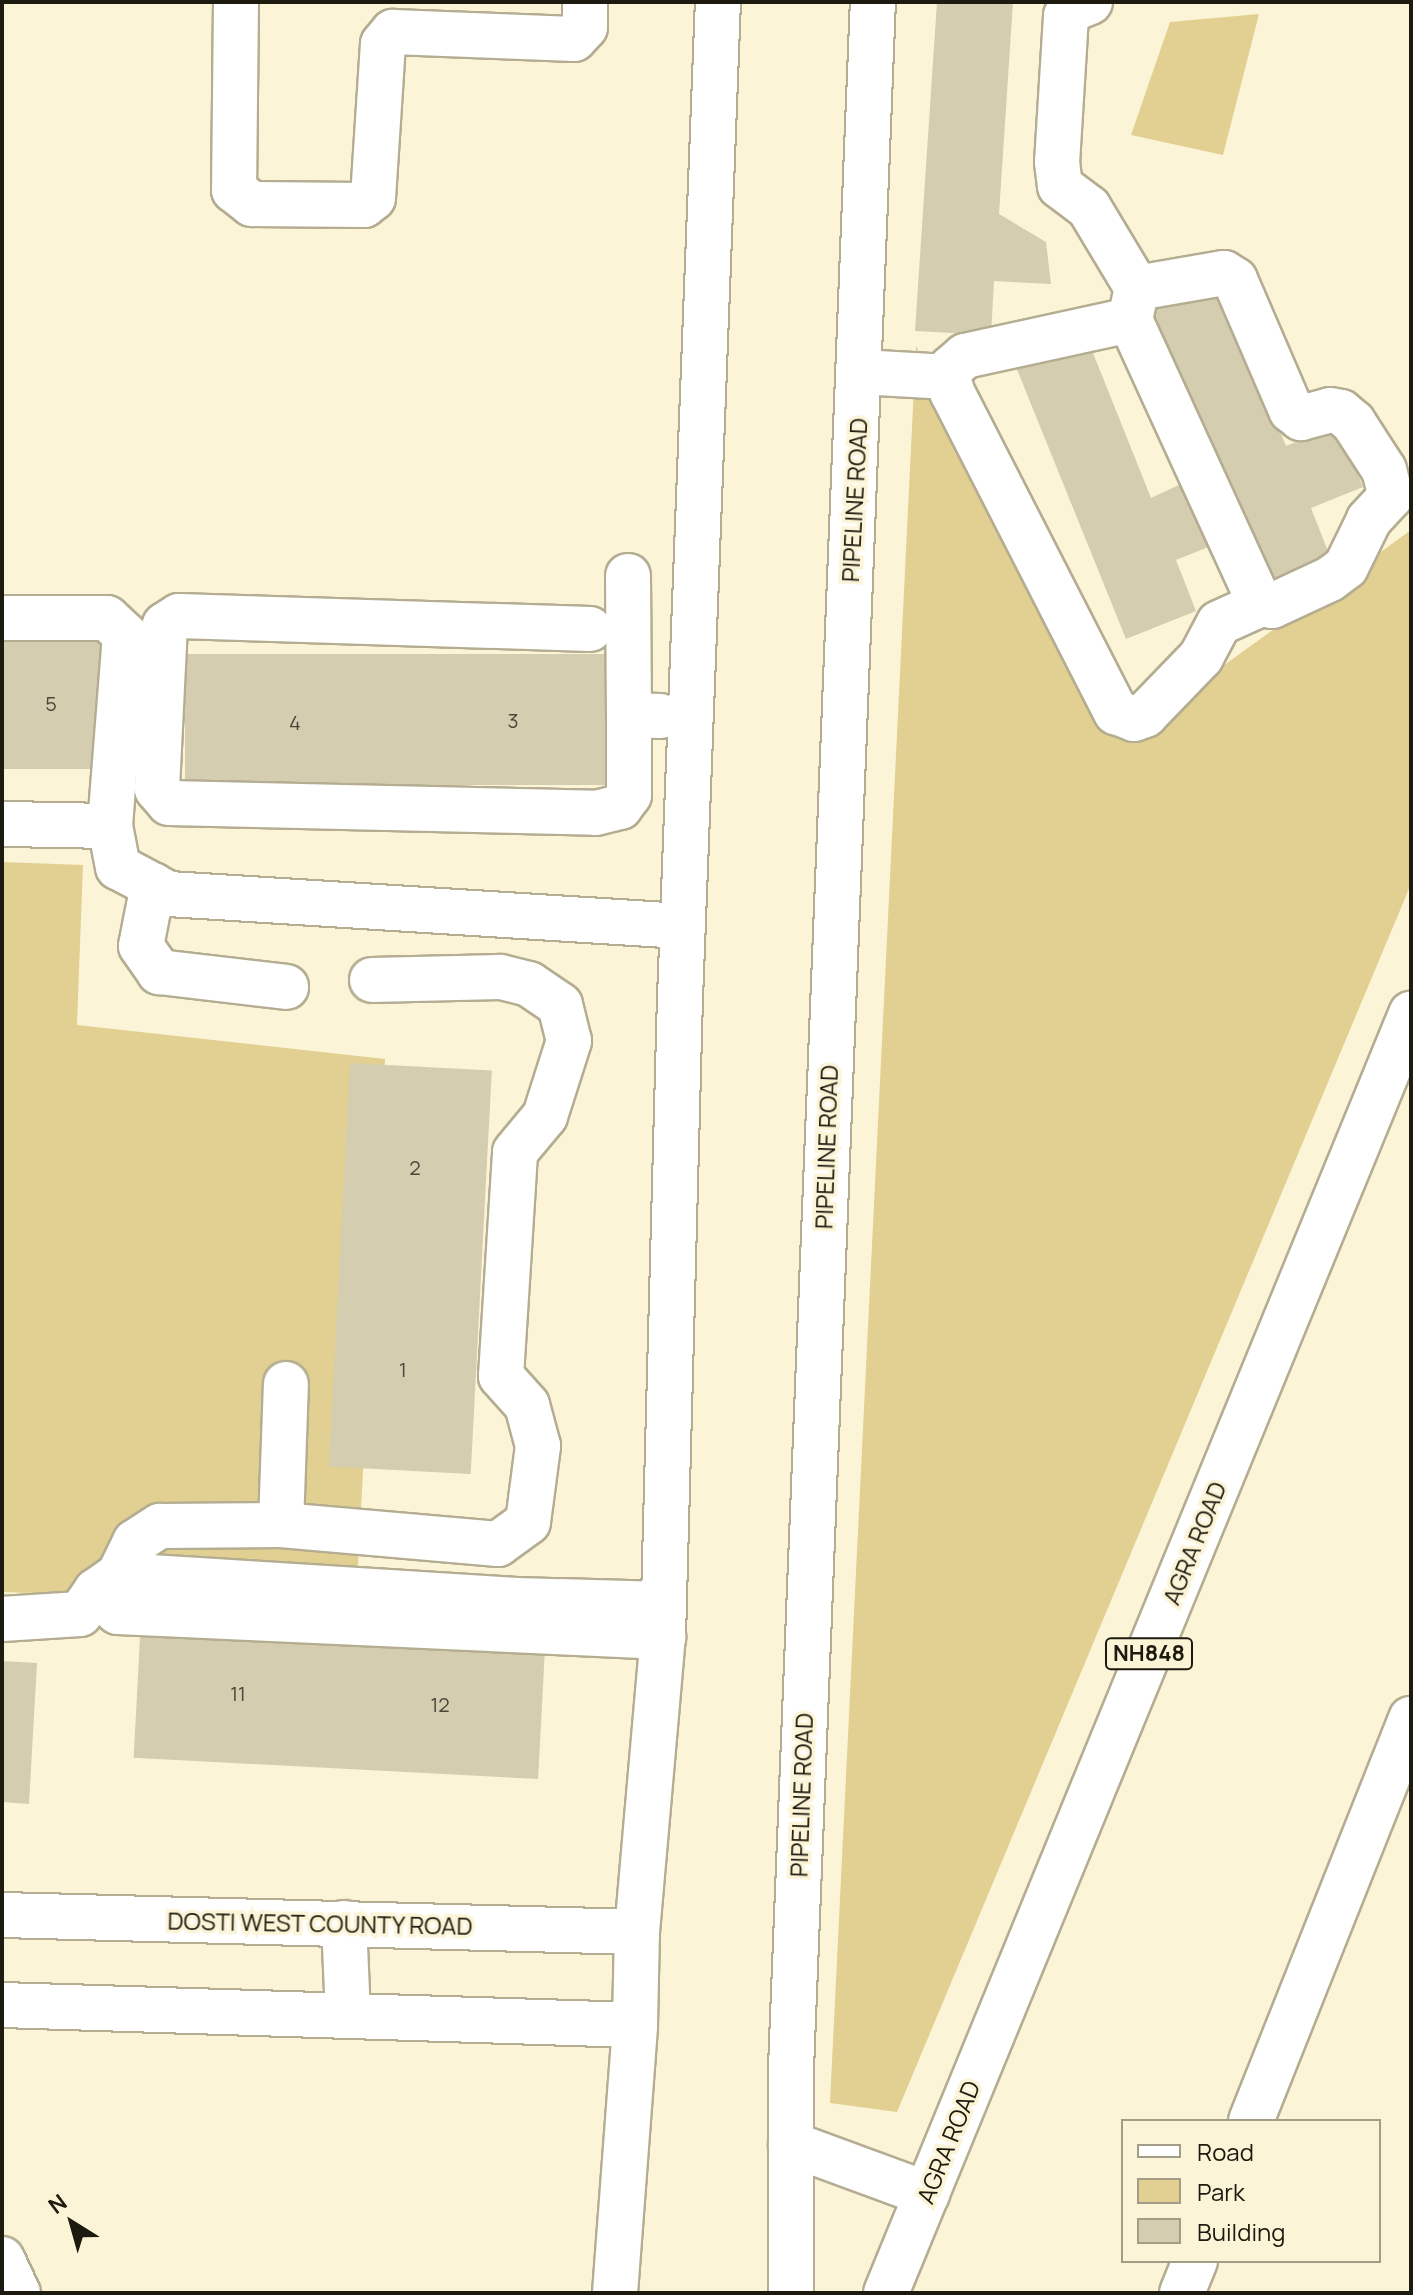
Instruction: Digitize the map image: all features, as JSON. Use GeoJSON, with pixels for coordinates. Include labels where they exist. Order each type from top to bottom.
{"type":"FeatureCollection","features":[{"type":"Feature","properties":{"kind":"main road"},"geometry":{"type":"LineString","coordinates":[[236,2],[234,190],[252,204],[364,205],[373,198],[383,44],[393,32],[574,39],[585,27],[585,2]]}},
{"type":"Feature","properties":{"kind":"main road"},"geometry":{"type":"LineString","coordinates":[[615,2293],[635,2025],[637,1932],[664,1621],[682,926],[718,2]]}},
{"type":"Feature","properties":{"kind":"main road","name":"PIPELINE ROAD"},"geometry":{"type":"LineString","coordinates":[[791,2293],[791,2144],[825,1160],[873,2]]}},
{"type":"Feature","properties":{"kind":"main road"},"geometry":{"type":"LineString","coordinates":[[1090,2],[1073,9],[1066,16],[1057,162],[1060,186],[1089,208],[1133,304],[1256,595],[1263,603],[1272,606],[1330,579],[1346,567],[1369,520],[1401,499],[1353,422],[1341,412],[1330,410],[1301,418],[1291,410],[1231,276],[1224,273],[1133,304],[965,356],[951,368],[948,377],[952,392],[1116,712],[1134,719],[1145,715],[1201,657],[1219,623],[1263,603]]}},
{"type":"Feature","properties":{"kind":"main road"},"geometry":{"type":"LineString","coordinates":[[860,372],[948,377]]}},
{"type":"Feature","properties":{"kind":"main road"},"geometry":{"type":"LineString","coordinates":[[590,629],[179,616],[165,625],[157,789],[169,803],[596,813],[620,807],[629,795],[628,576]]}},
{"type":"Feature","properties":{"kind":"main road"},"geometry":{"type":"LineString","coordinates":[[2,618],[107,618],[125,635],[110,826],[118,867],[169,894],[682,926]]}},
{"type":"Feature","properties":{"kind":"main road"},"geometry":{"type":"LineString","coordinates":[[629,715],[690,718]]}},
{"type":"Feature","properties":{"kind":"main road"},"geometry":{"type":"LineString","coordinates":[[2,824],[110,826]]}},
{"type":"Feature","properties":{"kind":"main road"},"geometry":{"type":"LineString","coordinates":[[153,885],[141,946],[159,972],[286,987]]}},
{"type":"Feature","properties":{"kind":"main road"},"geometry":{"type":"LineString","coordinates":[[2,1619],[64,1618],[80,1614],[107,1583],[135,1542],[160,1526],[281,1525],[498,1544],[528,1522],[538,1446],[527,1405],[501,1376],[515,1152],[545,1116],[569,1041],[560,1005],[529,984],[500,977],[372,980]]}},
{"type":"Feature","properties":{"kind":"main road","name":"AGRA ROAD"},"geometry":{"type":"LineString","coordinates":[[886,2293],[1411,1014]]}},
{"type":"Feature","properties":{"kind":"main road"},"geometry":{"type":"LineString","coordinates":[[281,1525],[286,1384]]}},
{"type":"Feature","properties":{"kind":"main road"},"geometry":{"type":"LineString","coordinates":[[107,1583],[118,1612],[664,1621]]}},
{"type":"Feature","properties":{"kind":"main road"},"geometry":{"type":"LineString","coordinates":[[1252,2119],[1411,1719]]}},
{"type":"Feature","properties":{"kind":"main road","name":"DOSTI WEST COUNTY ROAD"},"geometry":{"type":"LineString","coordinates":[[2,1915],[637,1932]]}},
{"type":"Feature","properties":{"kind":"main road"},"geometry":{"type":"LineString","coordinates":[[344,1923],[348,2015]]}},
{"type":"Feature","properties":{"kind":"main road"},"geometry":{"type":"LineString","coordinates":[[2,2005],[635,2025]]}},
{"type":"Feature","properties":{"kind":"main road"},"geometry":{"type":"LineString","coordinates":[[791,2144],[927,2194]]}},
{"type":"Feature","properties":{"kind":"main road"},"geometry":{"type":"LineString","coordinates":[[2,2259],[18,2293]]}},
{"type":"Feature","properties":{"kind":"main road"},"geometry":{"type":"LineString","coordinates":[[1182,2293],[1194,2263]]}},
{"type":"Feature","properties":{"kind":"green space"},"geometry":{"type":"Polygon","coordinates":[[[1259,14],[1223,155],[1131,135],[1170,22],[1259,14]]]}},
{"type":"Feature","properties":{"kind":"green space"},"geometry":{"type":"Polygon","coordinates":[[[916,346],[1122,739],[1411,530],[1411,884],[897,2112],[830,2103],[916,346]]]}},
{"type":"Feature","properties":{"kind":"green space"},"geometry":{"type":"Polygon","coordinates":[[[2,862],[83,865],[77,1025],[385,1059],[356,1603],[2,1592],[2,862]]]}},
{"type":"Feature","properties":{"kind":"building"},"geometry":{"type":"Polygon","coordinates":[[[937,2],[1013,2],[999,214],[1046,242],[1051,284],[994,281],[991,335],[915,331],[937,2]]]}},
{"type":"Feature","properties":{"kind":"building"},"geometry":{"type":"Polygon","coordinates":[[[1220,281],[1286,446],[1338,425],[1363,487],[1311,508],[1331,559],[1260,587],[1149,310],[1220,281]]]}},
{"type":"Feature","properties":{"kind":"building"},"geometry":{"type":"Polygon","coordinates":[[[1085,333],[1151,498],[1196,477],[1226,540],[1176,560],[1196,611],[1126,639],[1014,362],[1085,333]]]}},
{"type":"Feature","properties":{"kind":"building"},"geometry":{"type":"Polygon","coordinates":[[[2,637],[101,637],[101,769],[2,769],[2,637]]]}},
{"type":"Feature","properties":{"kind":"building"},"geometry":{"type":"Polygon","coordinates":[[[185,654],[622,654],[622,785],[185,785],[185,654]]]}},
{"type":"Feature","properties":{"kind":"building"},"geometry":{"type":"Polygon","coordinates":[[[350,1063],[492,1070],[471,1474],[329,1466],[350,1063]]]}},
{"type":"Feature","properties":{"kind":"building"},"geometry":{"type":"Polygon","coordinates":[[[141,1618],[545,1639],[538,1779],[134,1758],[141,1618]]]}},
{"type":"Feature","properties":{"kind":"building"},"geometry":{"type":"Polygon","coordinates":[[[2,1661],[37,1663],[29,1804],[2,1802],[2,1661]]]}}]}
